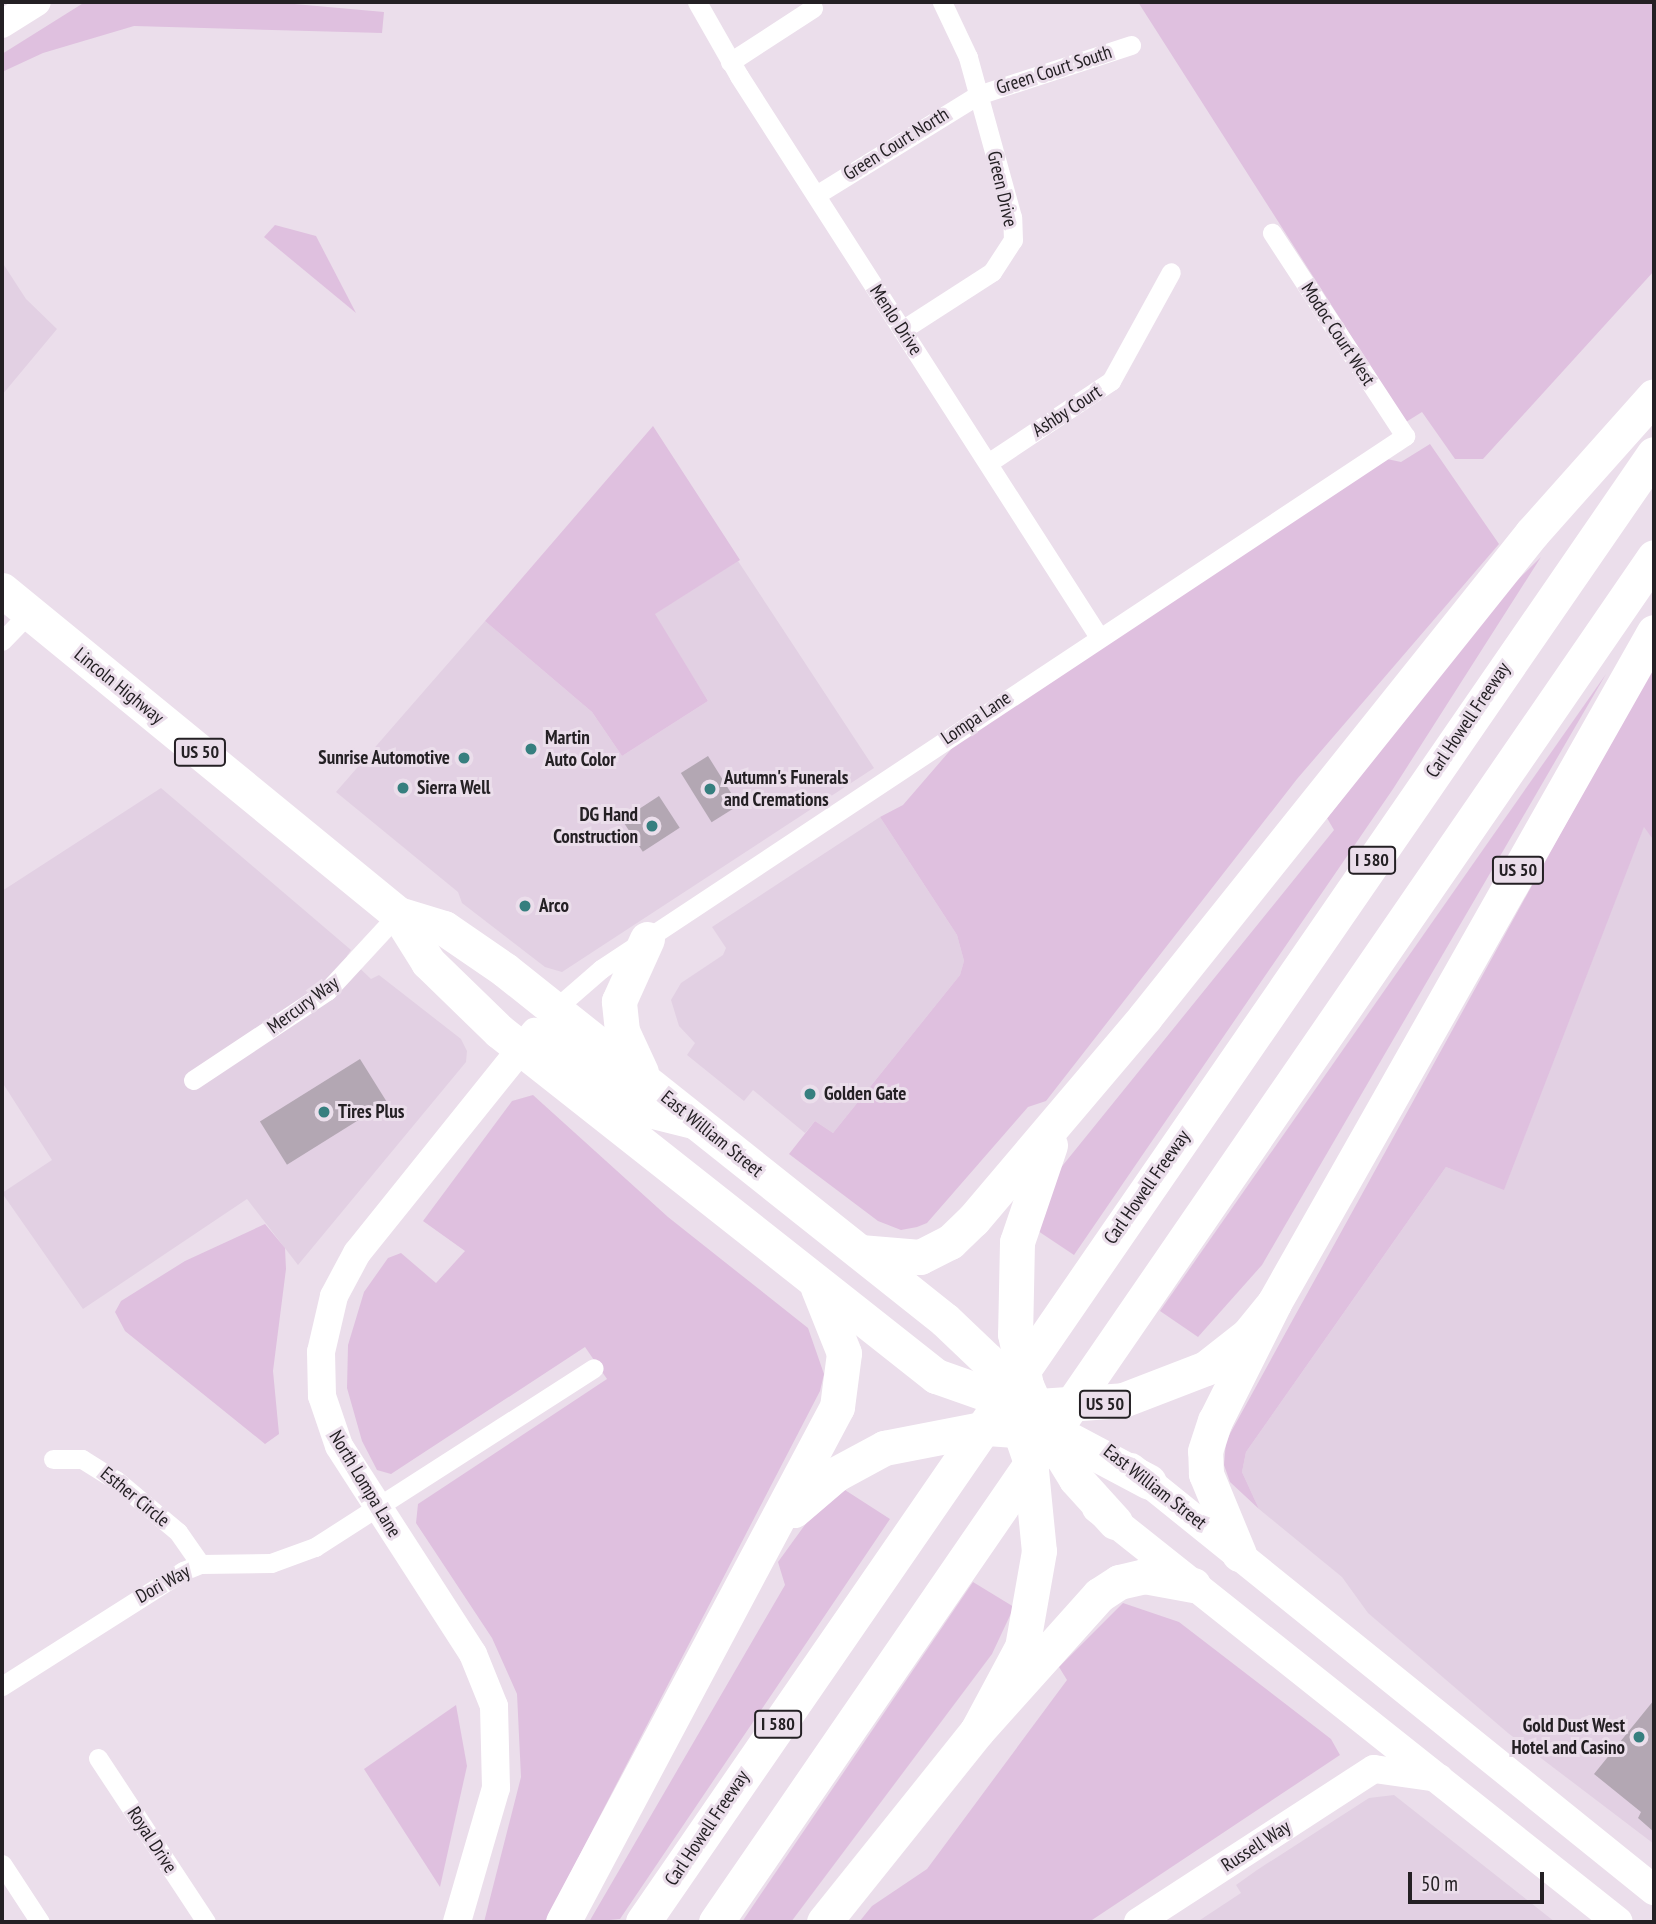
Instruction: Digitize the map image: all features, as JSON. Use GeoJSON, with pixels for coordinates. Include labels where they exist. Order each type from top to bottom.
{"type":"FeatureCollection","features":[{"type":"Feature","properties":{"kind":"highway"},"geometry":{"type":"LineString","coordinates":[[860,1252],[920,1257],[950,1242],[1067,1111],[1532,533],[1654,396]]}},
{"type":"Feature","properties":{"kind":"highway","name":"Carl Howell Freeway"},"geometry":{"type":"LineString","coordinates":[[643,1922],[1092,1266],[1654,454]]}},
{"type":"Feature","properties":{"kind":"highway"},"geometry":{"type":"LineString","coordinates":[[716,1922],[1654,557]]}},
{"type":"Feature","properties":{"kind":"highway","name":"Lincoln Highway"},"geometry":{"type":"LineString","coordinates":[[2,590],[398,914],[441,976],[521,1048]]}},
{"type":"Feature","properties":{"kind":"highway","name":"US 50"},"geometry":{"type":"LineString","coordinates":[[521,1048],[913,1361],[956,1386],[1027,1418],[1123,1401],[1180,1382],[1232,1349],[1274,1303],[1654,632]]}},
{"type":"Feature","properties":{"kind":"highway","name":"Lincoln Highway"},"geometry":{"type":"LineString","coordinates":[[398,914],[451,932],[555,1009]]}},
{"type":"Feature","properties":{"kind":"highway"},"geometry":{"type":"LineString","coordinates":[[646,1081],[618,1011],[623,982],[647,939]]}},
{"type":"Feature","properties":{"kind":"highway","name":"East William Street"},"geometry":{"type":"LineString","coordinates":[[555,1009],[945,1320],[987,1360],[1027,1418],[1115,1522]]}},
{"type":"Feature","properties":{"kind":"highway"},"geometry":{"type":"LineString","coordinates":[[521,1048],[548,1039],[633,1106],[696,1122]]}},
{"type":"Feature","properties":{"kind":"highway"},"geometry":{"type":"LineString","coordinates":[[977,1731],[1011,1671],[1033,1607],[1039,1532],[1014,1315],[1016,1253],[1033,1188],[1067,1111]]}},
{"type":"Feature","properties":{"kind":"highway"},"geometry":{"type":"LineString","coordinates":[[563,1922],[757,1565],[844,1385],[842,1343],[815,1282]]}},
{"type":"Feature","properties":{"kind":"highway"},"geometry":{"type":"LineString","coordinates":[[1239,1554],[1210,1494],[1205,1451],[1274,1303]]}},
{"type":"Feature","properties":{"kind":"highway"},"geometry":{"type":"LineString","coordinates":[[757,1565],[801,1503],[855,1462],[909,1440],[1027,1418],[1085,1443],[1149,1482]]}},
{"type":"Feature","properties":{"kind":"highway"},"geometry":{"type":"LineString","coordinates":[[824,1922],[977,1731],[1112,1585],[1144,1576],[1194,1585]]}},
{"type":"Feature","properties":{"kind":"main road","name":"East William Street"},"geometry":{"type":"LineString","coordinates":[[1149,1482],[1654,1890]]}},
{"type":"Feature","properties":{"kind":"main road"},"geometry":{"type":"LineString","coordinates":[[1115,1522],[1618,1922]]}},
{"type":"Feature","properties":{"kind":"street"},"geometry":{"type":"LineString","coordinates":[[2,22],[37,2]]}},
{"type":"Feature","properties":{"kind":"street","name":"Menlo Drive"},"geometry":{"type":"LineString","coordinates":[[697,2],[730,62],[1099,637]]}},
{"type":"Feature","properties":{"kind":"street","name":"Green Drive"},"geometry":{"type":"LineString","coordinates":[[902,330],[992,272],[1012,244],[1012,217],[961,36],[942,2]]}},
{"type":"Feature","properties":{"kind":"street"},"geometry":{"type":"LineString","coordinates":[[730,62],[813,8]]}},
{"type":"Feature","properties":{"kind":"street","name":"Green Court South"},"geometry":{"type":"LineString","coordinates":[[978,95],[1130,45]]}},
{"type":"Feature","properties":{"kind":"street","name":"Green Court North"},"geometry":{"type":"LineString","coordinates":[[816,195],[978,95]]}},
{"type":"Feature","properties":{"kind":"street","name":"Modoc Court West"},"geometry":{"type":"LineString","coordinates":[[1272,233],[1405,436]]}},
{"type":"Feature","properties":{"kind":"street","name":"Ashby Court"},"geometry":{"type":"LineString","coordinates":[[988,463],[1111,381],[1171,272]]}},
{"type":"Feature","properties":{"kind":"street","name":"Lompa Lane"},"geometry":{"type":"LineString","coordinates":[[555,1009],[647,939],[1405,436]]}},
{"type":"Feature","properties":{"kind":"street"},"geometry":{"type":"LineString","coordinates":[[2,641],[29,613]]}},
{"type":"Feature","properties":{"kind":"street","name":"Mercury Way"},"geometry":{"type":"LineString","coordinates":[[194,1080],[327,991],[398,914]]}},
{"type":"Feature","properties":{"kind":"street","name":"North Lompa Lane"},"geometry":{"type":"LineString","coordinates":[[457,1922],[493,1804],[498,1726],[473,1654],[377,1509],[326,1412],[319,1372],[327,1318],[364,1243],[555,1009]]}},
{"type":"Feature","properties":{"kind":"street","name":"Dori Way"},"geometry":{"type":"LineString","coordinates":[[2,1686],[161,1583],[200,1564],[293,1558],[377,1509],[594,1368]]}},
{"type":"Feature","properties":{"kind":"street","name":"Esther Circle"},"geometry":{"type":"LineString","coordinates":[[53,1459],[82,1459],[102,1470],[170,1524],[200,1564]]}},
{"type":"Feature","properties":{"kind":"street"},"geometry":{"type":"LineString","coordinates":[[1362,1719],[1372,1738],[1374,1769],[1439,1778]]}},
{"type":"Feature","properties":{"kind":"street","name":"Royal Drive"},"geometry":{"type":"LineString","coordinates":[[98,1758],[206,1922]]}},
{"type":"Feature","properties":{"kind":"street","name":"Russell Way"},"geometry":{"type":"LineString","coordinates":[[1138,1922],[1374,1769]]}},
{"type":"Feature","properties":{"kind":"street"},"geometry":{"type":"LineString","coordinates":[[2,1864],[40,1922]]}},
{"type":"Feature","properties":{"kind":"shaded area"},"geometry":{"type":"Polygon","coordinates":[[[85,2],[272,2],[384,12],[382,33],[134,26],[43,53],[2,72],[2,54],[85,2]]]}},
{"type":"Feature","properties":{"kind":"shaded area"},"geometry":{"type":"Polygon","coordinates":[[[1138,2],[1654,2],[1654,271],[1483,459],[1455,459],[1422,412],[1406,422],[1138,2]]]}},
{"type":"Feature","properties":{"kind":"shaded area"},"geometry":{"type":"Polygon","coordinates":[[[275,225],[316,236],[356,313],[264,237],[275,225]]]}},
{"type":"Feature","properties":{"kind":"shaded area"},"geometry":{"type":"Polygon","coordinates":[[[2,262],[26,299],[57,329],[2,395],[2,262]]]}},
{"type":"Feature","properties":{"kind":"shaded area"},"geometry":{"type":"Polygon","coordinates":[[[653,426],[740,560],[655,614],[708,701],[622,756],[592,712],[485,621],[653,426]]]}},
{"type":"Feature","properties":{"kind":"shaded area"},"geometry":{"type":"Polygon","coordinates":[[[1430,444],[1499,544],[1297,779],[1046,1101],[1028,1107],[927,1223],[917,1227],[901,1230],[878,1221],[789,1154],[815,1121],[833,1133],[960,975],[964,961],[957,935],[880,817],[903,805],[960,739],[1387,459],[1401,462],[1430,444]]]}},
{"type":"Feature","properties":{"kind":"shaded area"},"geometry":{"type":"Polygon","coordinates":[[[1541,557],[1393,789],[1074,1255],[1038,1231],[1059,1170],[1334,830],[1327,818],[1495,602],[1541,557]]]}},
{"type":"Feature","properties":{"kind":"shaded area"},"geometry":{"type":"Polygon","coordinates":[[[738,561],[874,768],[562,972],[545,967],[462,903],[458,892],[336,792],[485,621],[592,712],[622,756],[708,701],[654,614],[738,561]]]}},
{"type":"Feature","properties":{"kind":"shaded area"},"geometry":{"type":"Polygon","coordinates":[[[1654,664],[1654,841],[1644,827],[1504,1190],[1446,1167],[1246,1452],[1242,1472],[1259,1509],[1230,1482],[1224,1465],[1226,1441],[1654,664]]]}},
{"type":"Feature","properties":{"kind":"shaded area"},"geometry":{"type":"Polygon","coordinates":[[[1606,674],[1262,1265],[1198,1337],[1160,1311],[1606,674]]]}},
{"type":"Feature","properties":{"kind":"shaded area"},"geometry":{"type":"Polygon","coordinates":[[[161,788],[351,950],[347,956],[371,979],[379,975],[461,1039],[467,1051],[466,1062],[298,1265],[247,1199],[83,1309],[2,1193],[52,1160],[2,1082],[2,891],[161,788]]]}},
{"type":"Feature","properties":{"kind":"shaded area"},"geometry":{"type":"Polygon","coordinates":[[[880,817],[957,935],[964,961],[960,975],[833,1133],[815,1121],[805,1133],[753,1090],[744,1101],[687,1055],[695,1043],[679,1026],[671,1000],[681,983],[723,955],[726,948],[712,927],[880,817]]]}},
{"type":"Feature","properties":{"kind":"shaded area"},"geometry":{"type":"Polygon","coordinates":[[[1644,826],[1654,841],[1654,1844],[1508,1733],[1368,1613],[1342,1577],[1259,1509],[1242,1472],[1246,1452],[1446,1167],[1504,1189],[1644,826]]]}},
{"type":"Feature","properties":{"kind":"shaded area"},"geometry":{"type":"Polygon","coordinates":[[[533,1095],[668,1217],[808,1328],[824,1374],[820,1391],[545,1922],[484,1922],[521,1777],[517,1694],[492,1638],[416,1523],[418,1504],[607,1379],[585,1347],[391,1474],[377,1470],[362,1441],[347,1388],[348,1345],[364,1292],[388,1258],[401,1253],[436,1283],[465,1251],[423,1221],[512,1101],[533,1095]]]}},
{"type":"Feature","properties":{"kind":"shaded area"},"geometry":{"type":"Polygon","coordinates":[[[265,1224],[285,1248],[286,1269],[273,1371],[279,1434],[265,1444],[125,1331],[115,1312],[121,1301],[185,1261],[265,1224]]]}},
{"type":"Feature","properties":{"kind":"shaded area"},"geometry":{"type":"Polygon","coordinates":[[[845,1490],[890,1519],[620,1919],[589,1922],[785,1585],[778,1562],[807,1522],[845,1490]]]}},
{"type":"Feature","properties":{"kind":"shaded area"},"geometry":{"type":"Polygon","coordinates":[[[973,1582],[1014,1607],[992,1654],[791,1922],[742,1922],[973,1582]]]}},
{"type":"Feature","properties":{"kind":"shaded area"},"geometry":{"type":"Polygon","coordinates":[[[1123,1603],[1179,1622],[1331,1739],[1340,1755],[1089,1922],[859,1922],[872,1906],[927,1869],[1067,1680],[1059,1667],[1123,1603]]]}},
{"type":"Feature","properties":{"kind":"shaded area"},"geometry":{"type":"Polygon","coordinates":[[[456,1705],[467,1766],[440,1887],[364,1769],[456,1705]]]}},
{"type":"Feature","properties":{"kind":"shaded area"},"geometry":{"type":"Polygon","coordinates":[[[1394,1795],[1555,1922],[1197,1922],[1241,1893],[1236,1885],[1257,1870],[1369,1798],[1394,1795]]]}},
{"type":"Feature","properties":{"kind":"building","name":"Autumn's Funerals and Cremations"},"geometry":{"type":"Polygon","coordinates":[[[708,756],[739,805],[712,822],[681,773],[708,756]]]}},
{"type":"Feature","properties":{"kind":"building","name":"DG Hand Construction"},"geometry":{"type":"Polygon","coordinates":[[[659,796],[680,828],[643,852],[622,820],[659,796]]]}},
{"type":"Feature","properties":{"kind":"building","name":"Tires Plus"},"geometry":{"type":"Polygon","coordinates":[[[360,1059],[387,1102],[287,1165],[260,1122],[360,1059]]]}},
{"type":"Feature","properties":{"kind":"building","name":"Gold Dust West Hotel and Casino"},"geometry":{"type":"Polygon","coordinates":[[[1654,1700],[1654,1832],[1638,1818],[1641,1812],[1594,1774],[1654,1700]]]}},
{"type":"Feature","properties":{"kind":"place","name":"Martin Auto Color"},"geometry":{"type":"Point","coordinates":[531,749]}},
{"type":"Feature","properties":{"kind":"place","name":"Sunrise Automotive"},"geometry":{"type":"Point","coordinates":[464,758]}},
{"type":"Feature","properties":{"kind":"place","name":"Sierra Well"},"geometry":{"type":"Point","coordinates":[403,788]}},
{"type":"Feature","properties":{"kind":"place","name":"Autumn's Funerals and Cremations"},"geometry":{"type":"Point","coordinates":[710,789]}},
{"type":"Feature","properties":{"kind":"place","name":"DG Hand Construction"},"geometry":{"type":"Point","coordinates":[652,826]}},
{"type":"Feature","properties":{"kind":"place","name":"Arco"},"geometry":{"type":"Point","coordinates":[525,906]}},
{"type":"Feature","properties":{"kind":"place","name":"Golden Gate"},"geometry":{"type":"Point","coordinates":[810,1094]}},
{"type":"Feature","properties":{"kind":"place","name":"Tires Plus"},"geometry":{"type":"Point","coordinates":[324,1112]}},
{"type":"Feature","properties":{"kind":"place","name":"Gold Dust West Hotel and Casino"},"geometry":{"type":"Point","coordinates":[1639,1737]}}]}
